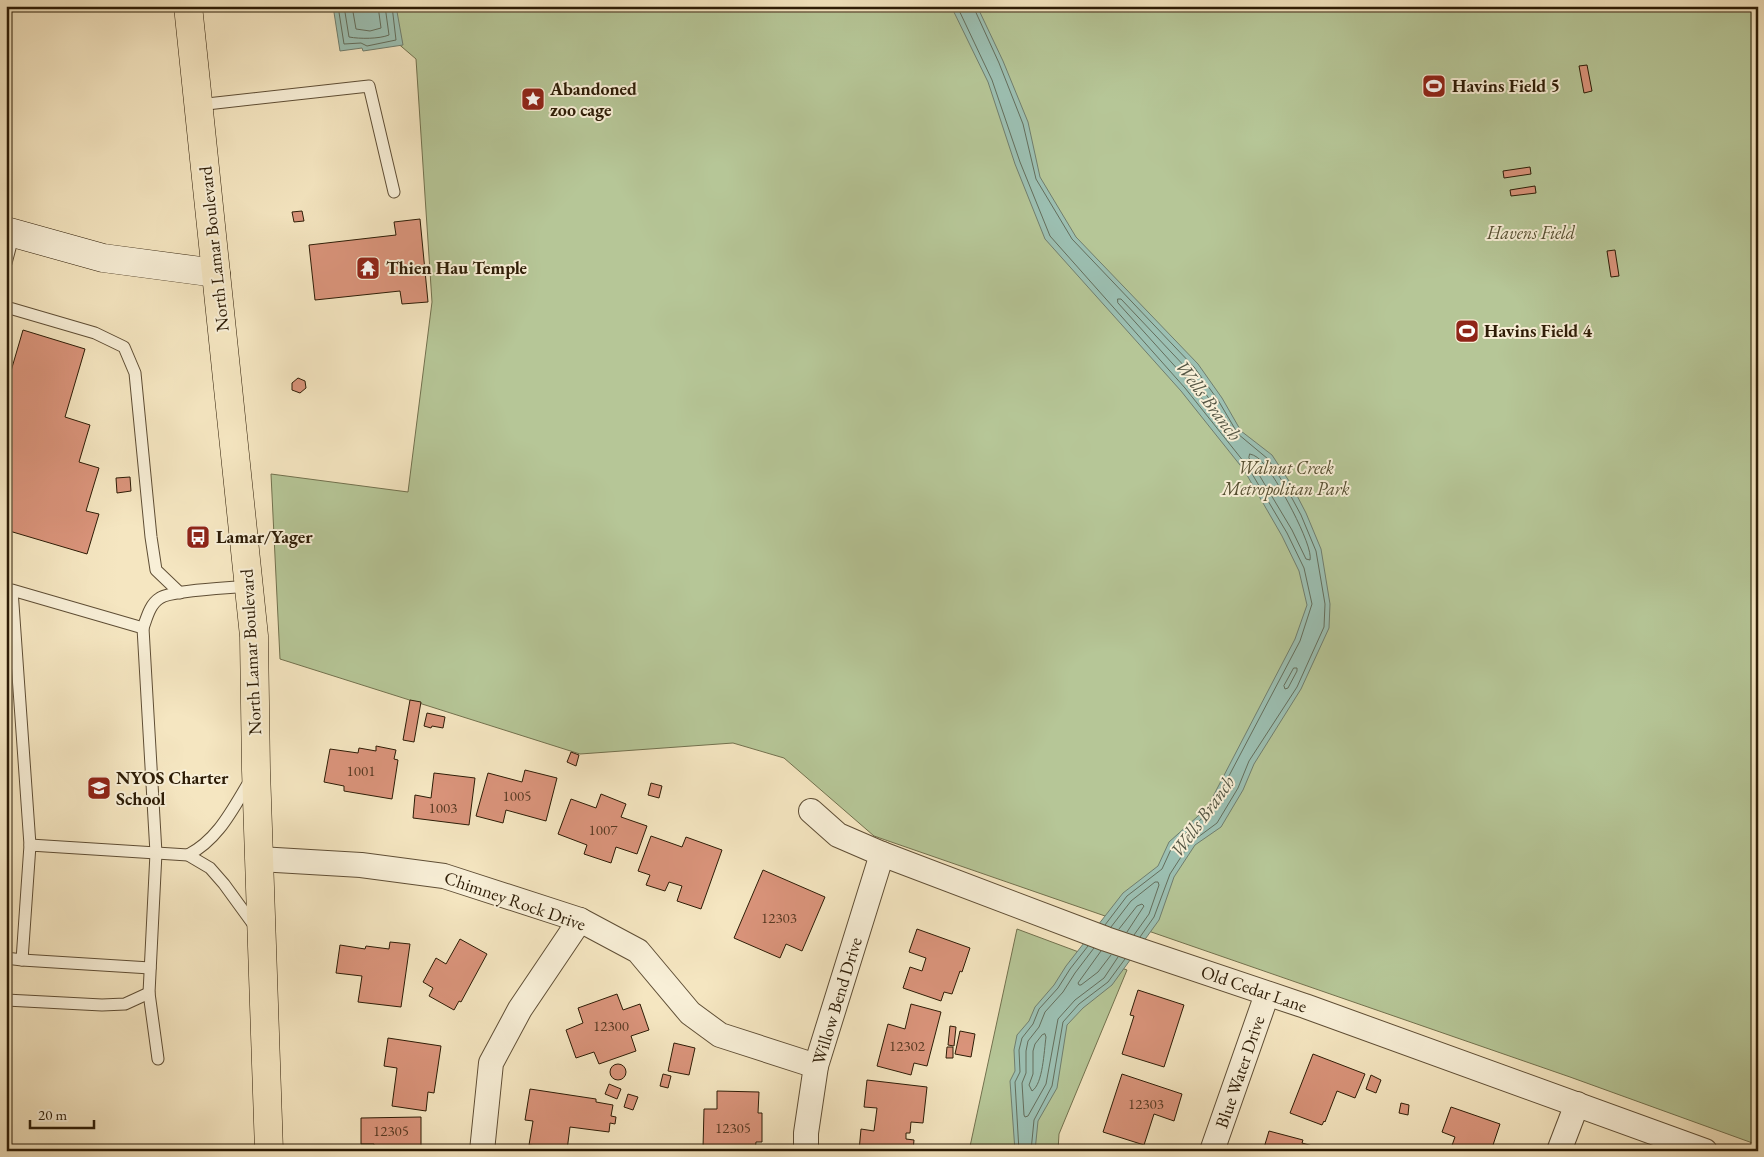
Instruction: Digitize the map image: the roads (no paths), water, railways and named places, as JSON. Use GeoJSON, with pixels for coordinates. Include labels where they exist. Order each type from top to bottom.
{"type":"FeatureCollection","features":[{"type":"Feature","properties":{"kind":"main road","name":"North Lamar Boulevard"},"geometry":{"type":"LineString","coordinates":[[188,6],[254,636],[256,770],[269,1151]]}},
{"type":"Feature","properties":{"kind":"main road"},"geometry":{"type":"LineString","coordinates":[[10,232],[103,258],[216,273]]}},
{"type":"Feature","properties":{"kind":"street","name":"Old Cedar Lane"},"geometry":{"type":"LineString","coordinates":[[811,811],[838,835],[882,854],[1106,939],[1267,994],[1706,1151]]}},
{"type":"Feature","properties":{"kind":"street","name":"Willow Bend Drive"},"geometry":{"type":"LineString","coordinates":[[806,1151],[806,1133],[816,1066],[882,854]]}},
{"type":"Feature","properties":{"kind":"street","name":"Chimney Rock Drive"},"geometry":{"type":"LineString","coordinates":[[259,859],[361,865],[444,876],[580,920],[638,951],[690,1013],[720,1035],[816,1066]]}},
{"type":"Feature","properties":{"kind":"street"},"geometry":{"type":"LineString","coordinates":[[482,1151],[491,1063],[520,1009],[580,920]]}},
{"type":"Feature","properties":{"kind":"street","name":"Blue Water Drive"},"geometry":{"type":"LineString","coordinates":[[1212,1151],[1267,994]]}},
{"type":"Feature","properties":{"kind":"street"},"geometry":{"type":"LineString","coordinates":[[1559,1151],[1577,1104]]}},
{"type":"Feature","properties":{"kind":"lane"},"geometry":{"type":"LineString","coordinates":[[198,105],[369,86],[394,192]]}},
{"type":"Feature","properties":{"kind":"lane"},"geometry":{"type":"LineString","coordinates":[[6,263],[10,232]]}},
{"type":"Feature","properties":{"kind":"lane"},"geometry":{"type":"LineString","coordinates":[[6,307],[95,334],[124,347],[135,373],[156,570],[180,593]]}},
{"type":"Feature","properties":{"kind":"lane"},"geometry":{"type":"LineString","coordinates":[[158,1059],[149,993],[156,853],[143,628],[149,611],[160,597],[180,593],[249,586]]}},
{"type":"Feature","properties":{"kind":"lane"},"geometry":{"type":"LineString","coordinates":[[22,960],[30,845],[9,590],[143,628]]}},
{"type":"Feature","properties":{"kind":"lane"},"geometry":{"type":"LineString","coordinates":[[188,855],[202,847],[221,827],[256,770]]}},
{"type":"Feature","properties":{"kind":"lane"},"geometry":{"type":"LineString","coordinates":[[30,845],[188,855],[210,868],[262,936]]}},
{"type":"Feature","properties":{"kind":"lane"},"geometry":{"type":"LineString","coordinates":[[6,958],[150,968]]}},
{"type":"Feature","properties":{"kind":"lane"},"geometry":{"type":"LineString","coordinates":[[6,1000],[102,1005],[125,1004],[149,993]]}},
{"type":"Feature","properties":{"kind":"water"},"geometry":{"type":"Polygon","coordinates":[[[333,6],[396,6],[403,45],[363,51],[362,48],[340,51],[333,6]]]}},
{"type":"Feature","properties":{"kind":"water","name":"Wells Branch"},"geometry":{"type":"Polygon","coordinates":[[[951,6],[977,6],[1003,61],[1028,122],[1040,177],[1076,237],[1198,364],[1222,398],[1241,431],[1272,455],[1291,484],[1321,549],[1330,604],[1329,628],[1301,689],[1254,764],[1243,790],[1221,827],[1195,845],[1174,877],[1159,920],[1112,985],[1083,1008],[1067,1025],[1057,1088],[1038,1121],[1035,1151],[1015,1151],[1010,1081],[1015,1071],[1014,1050],[1017,1035],[1029,1021],[1035,1007],[1054,985],[1066,966],[1123,893],[1158,866],[1169,842],[1207,808],[1295,639],[1307,605],[1299,571],[1282,536],[1244,470],[1181,391],[1045,239],[1015,164],[988,82],[951,6]]]}},
{"type":"Feature","properties":{"kind":"place","name":"Havins Field 5"},"geometry":{"type":"Point","coordinates":[1434,86]}},
{"type":"Feature","properties":{"kind":"place","name":"Abandoned zoo cage"},"geometry":{"type":"Point","coordinates":[533,99]}},
{"type":"Feature","properties":{"kind":"place","name":"Thien Hau Temple"},"geometry":{"type":"Point","coordinates":[368,268]}},
{"type":"Feature","properties":{"kind":"place","name":"Havins Field 4"},"geometry":{"type":"Point","coordinates":[1467,331]}},
{"type":"Feature","properties":{"kind":"place","name":"Lamar/Yager"},"geometry":{"type":"Point","coordinates":[198,537]}},
{"type":"Feature","properties":{"kind":"place","name":"NYOS Charter School"},"geometry":{"type":"Point","coordinates":[99,788]}},
{"type":"Feature","properties":{"kind":"park label","name":"Havens Field"},"geometry":{"type":"Point","coordinates":[1531,233]}},
{"type":"Feature","properties":{"kind":"park label","name":"Walnut Creek Metropolitan Park"},"geometry":{"type":"Point","coordinates":[1286,478]}}]}
